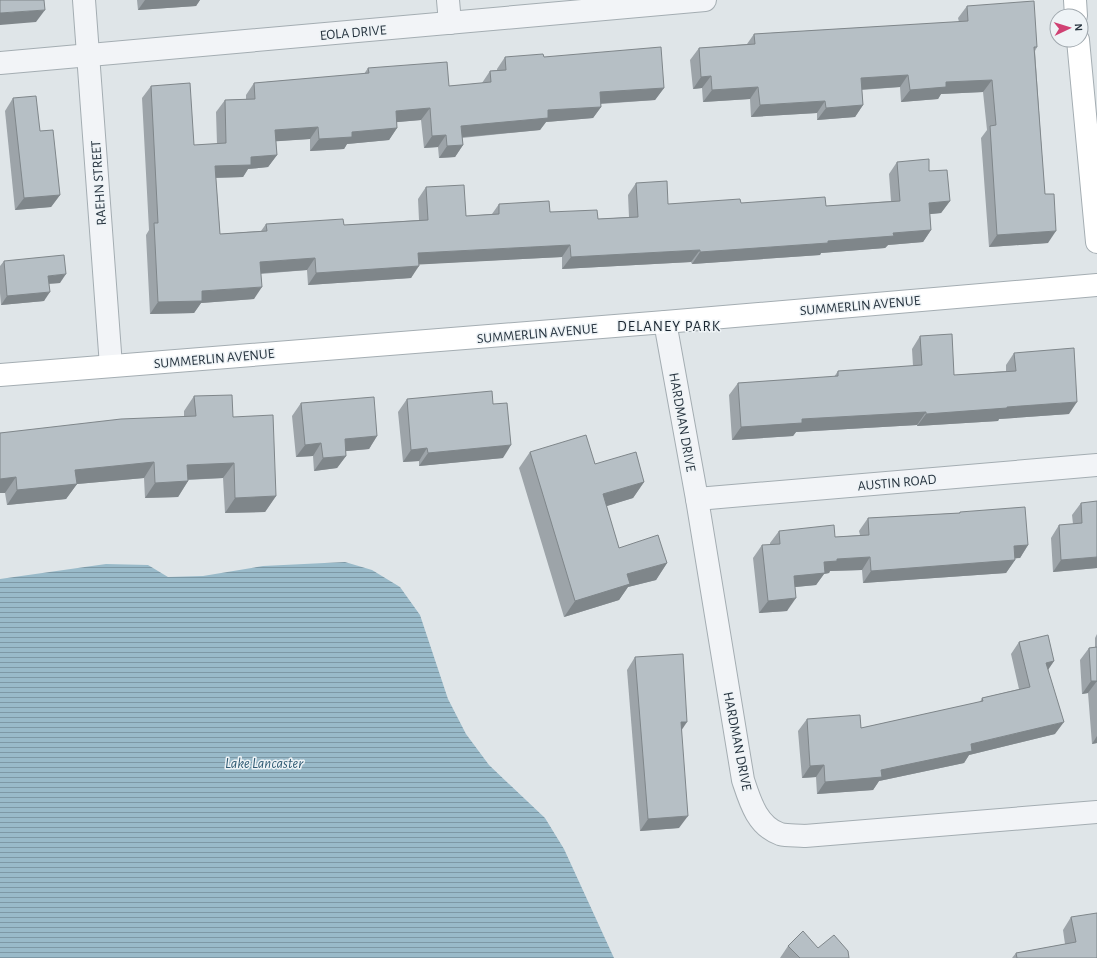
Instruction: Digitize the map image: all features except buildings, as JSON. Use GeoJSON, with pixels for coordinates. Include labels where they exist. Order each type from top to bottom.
{"type":"FeatureCollection","features":[{"type":"Feature","properties":{"kind":"street","name":"RAEHN STREET"},"geometry":{"type":"LineString","coordinates":[[84,0],[111,366]]}},
{"type":"Feature","properties":{"kind":"street"},"geometry":{"type":"LineString","coordinates":[[448,0],[450,23]]}},
{"type":"Feature","properties":{"kind":"street","name":"EOLA DRIVE"},"geometry":{"type":"LineString","coordinates":[[0,63],[705,0]]}},
{"type":"Feature","properties":{"kind":"street"},"geometry":{"type":"LineString","coordinates":[[1079,48],[1097,242]]}},
{"type":"Feature","properties":{"kind":"street","name":"SUMMERLIN AVENUE"},"geometry":{"type":"LineString","coordinates":[[0,375],[665,322],[1097,285]]}},
{"type":"Feature","properties":{"kind":"street","name":"HARDMAN DRIVE"},"geometry":{"type":"LineString","coordinates":[[665,322],[697,499],[743,780],[752,806],[765,826],[781,834],[805,836],[1097,812]]}},
{"type":"Feature","properties":{"kind":"street","name":"AUSTIN ROAD"},"geometry":{"type":"LineString","coordinates":[[697,499],[1097,465]]}},
{"type":"Feature","properties":{"kind":"water","name":"Lake Lancaster"},"geometry":{"type":"Polygon","coordinates":[[[345,562],[372,570],[400,587],[420,615],[448,699],[466,734],[489,765],[545,818],[564,849],[614,958],[0,958],[0,579],[106,564],[148,565],[168,577],[203,576],[263,566],[345,562]]]}},
{"type":"Feature","properties":{"kind":"district","name":"DELANEY PARK"},"geometry":{"type":"Point","coordinates":[669,326]}}]}
